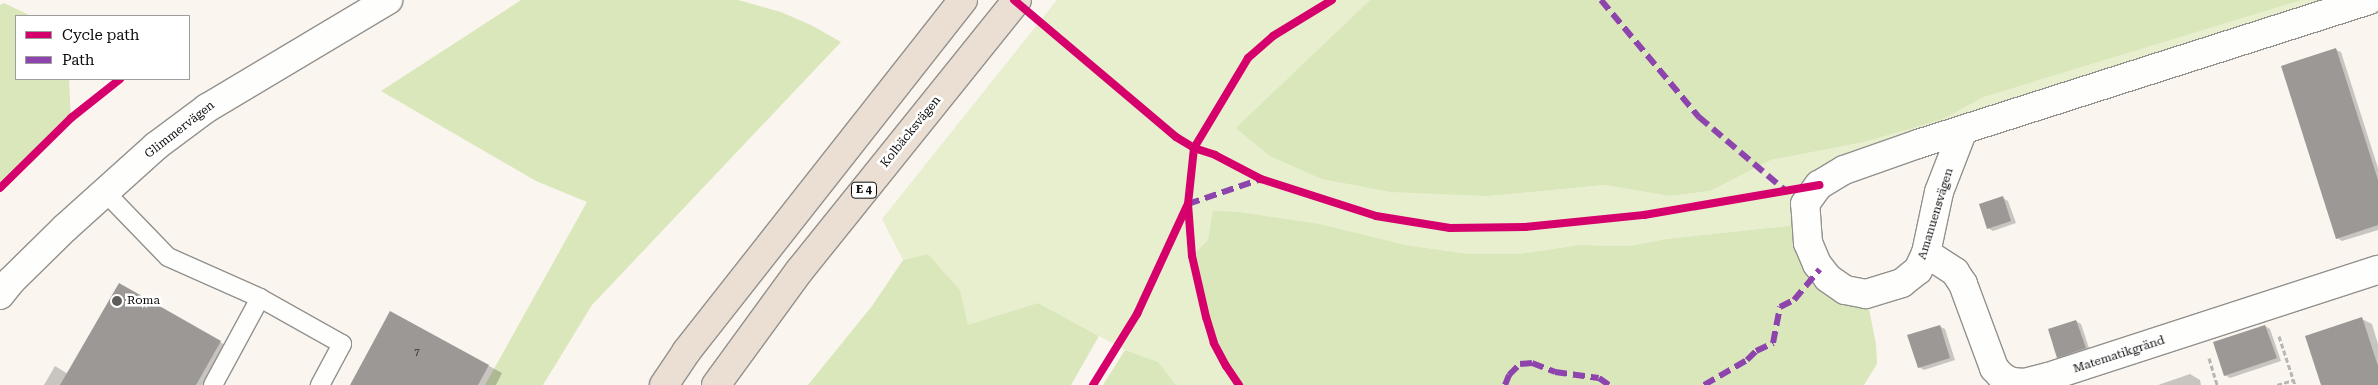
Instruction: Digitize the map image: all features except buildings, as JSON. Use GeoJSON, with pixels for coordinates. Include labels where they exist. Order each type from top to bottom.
{"type":"FeatureCollection","features":[{"type":"Feature","properties":{"kind":"highway"},"geometry":{"type":"LineString","coordinates":[[664,385],[698,337],[963,0]]}},
{"type":"Feature","properties":{"kind":"highway","name":"Kolbäcksvägen"},"geometry":{"type":"LineString","coordinates":[[716,385],[800,270],[1017,0]]}},
{"type":"Feature","properties":{"kind":"street","name":"Glimmervägen"},"geometry":{"type":"LineString","coordinates":[[0,295],[11,281],[65,228],[156,146],[207,108],[388,0]]}},
{"type":"Feature","properties":{"kind":"street","name":"Amanuensvägen"},"geometry":{"type":"LineString","coordinates":[[1963,130],[1940,192],[1926,253],[1918,270],[1902,283],[1866,294],[1845,290],[1828,278],[1817,264],[1808,243],[1805,204],[1819,186],[1844,170],[1963,130],[2369,0]]}},
{"type":"Feature","properties":{"kind":"street","name":"Matematikgränd"},"geometry":{"type":"LineString","coordinates":[[1926,253],[1955,272],[1963,284],[1994,368],[2002,377],[2012,382],[2024,383],[2048,377],[2378,270]]}},
{"type":"Feature","properties":{"kind":"lane"},"geometry":{"type":"LineString","coordinates":[[106,193],[168,257],[260,298],[342,344],[320,385]]}},
{"type":"Feature","properties":{"kind":"lane"},"geometry":{"type":"LineString","coordinates":[[213,385],[260,298]]}},
{"type":"Feature","properties":{"kind":"path"},"geometry":{"type":"LineString","coordinates":[[2269,306],[2295,385]]}},
{"type":"Feature","properties":{"kind":"path"},"geometry":{"type":"LineString","coordinates":[[2277,385],[2293,380]]}},
{"type":"Feature","properties":{"kind":"green space"},"geometry":{"type":"Polygon","coordinates":[[[521,0],[738,0],[781,12],[811,25],[841,42],[592,305],[543,385],[485,385],[587,202],[536,181],[381,91],[521,0]]]}},
{"type":"Feature","properties":{"kind":"green space"},"geometry":{"type":"Polygon","coordinates":[[[1057,0],[1370,0],[1236,129],[1489,196],[1605,185],[1669,196],[1710,191],[1771,160],[1864,142],[1941,120],[1984,97],[2302,0],[2369,0],[1844,170],[1805,224],[1666,239],[1629,246],[1579,245],[1519,254],[1470,254],[1405,245],[1208,240],[1192,256],[1214,343],[1239,385],[1176,385],[1157,362],[1125,350],[1038,303],[968,326],[960,290],[928,254],[903,260],[882,219],[1057,0]]]}},
{"type":"Feature","properties":{"kind":"green space"},"geometry":{"type":"Polygon","coordinates":[[[1370,0],[2302,0],[1984,97],[1941,120],[1864,142],[1771,160],[1710,191],[1669,196],[1605,185],[1489,196],[1391,192],[1322,179],[1270,156],[1236,128],[1370,0]]]}},
{"type":"Feature","properties":{"kind":"green space"},"geometry":{"type":"Polygon","coordinates":[[[4,3],[29,15],[15,15],[15,80],[69,80],[71,118],[0,188],[0,5],[4,3]]]}},
{"type":"Feature","properties":{"kind":"green space"},"geometry":{"type":"Polygon","coordinates":[[[1213,211],[1238,212],[1319,224],[1405,245],[1470,254],[1519,254],[1579,245],[1629,246],[1666,239],[1805,224],[1808,243],[1866,294],[1876,344],[1877,364],[1864,385],[1239,385],[1214,343],[1192,256],[1208,240],[1213,211]]]}},
{"type":"Feature","properties":{"kind":"green space"},"geometry":{"type":"Polygon","coordinates":[[[928,254],[960,290],[968,325],[1038,303],[1099,336],[1071,385],[808,385],[872,306],[903,260],[928,254]]]}},
{"type":"Feature","properties":{"kind":"green space"},"geometry":{"type":"Polygon","coordinates":[[[1125,350],[1158,362],[1176,385],[1103,385],[1125,350]]]}},
{"type":"Feature","properties":{"kind":"marked path"},"geometry":{"type":"LineString","coordinates":[[1601,0],[1699,117],[1786,191]]}},
{"type":"Feature","properties":{"kind":"marked path"},"geometry":{"type":"LineString","coordinates":[[1188,204],[1261,179]]}},
{"type":"Feature","properties":{"kind":"marked path"},"geometry":{"type":"LineString","coordinates":[[1704,385],[1747,360],[1756,351],[1773,343],[1780,307],[1794,300],[1820,269]]}},
{"type":"Feature","properties":{"kind":"marked path"},"geometry":{"type":"LineString","coordinates":[[1505,385],[1509,375],[1520,364],[1532,363],[1555,372],[1599,378],[1609,385]]}},
{"type":"Feature","properties":{"kind":"cycle path"},"geometry":{"type":"LineString","coordinates":[[1014,0],[1176,137],[1194,148],[1215,155],[1261,179],[1376,216],[1450,228],[1525,227],[1644,215],[1819,185]]}},
{"type":"Feature","properties":{"kind":"cycle path"},"geometry":{"type":"LineString","coordinates":[[1239,385],[1214,343],[1192,256],[1188,204],[1194,148],[1248,58],[1273,36],[1332,0]]}},
{"type":"Feature","properties":{"kind":"cycle path"},"geometry":{"type":"LineString","coordinates":[[0,188],[71,118],[119,80]]}},
{"type":"Feature","properties":{"kind":"cycle path"},"geometry":{"type":"LineString","coordinates":[[1093,385],[1137,314],[1187,206]]}},
{"type":"Feature","properties":{"kind":"place","name":"Roma"},"geometry":{"type":"Point","coordinates":[117,301]}}]}
